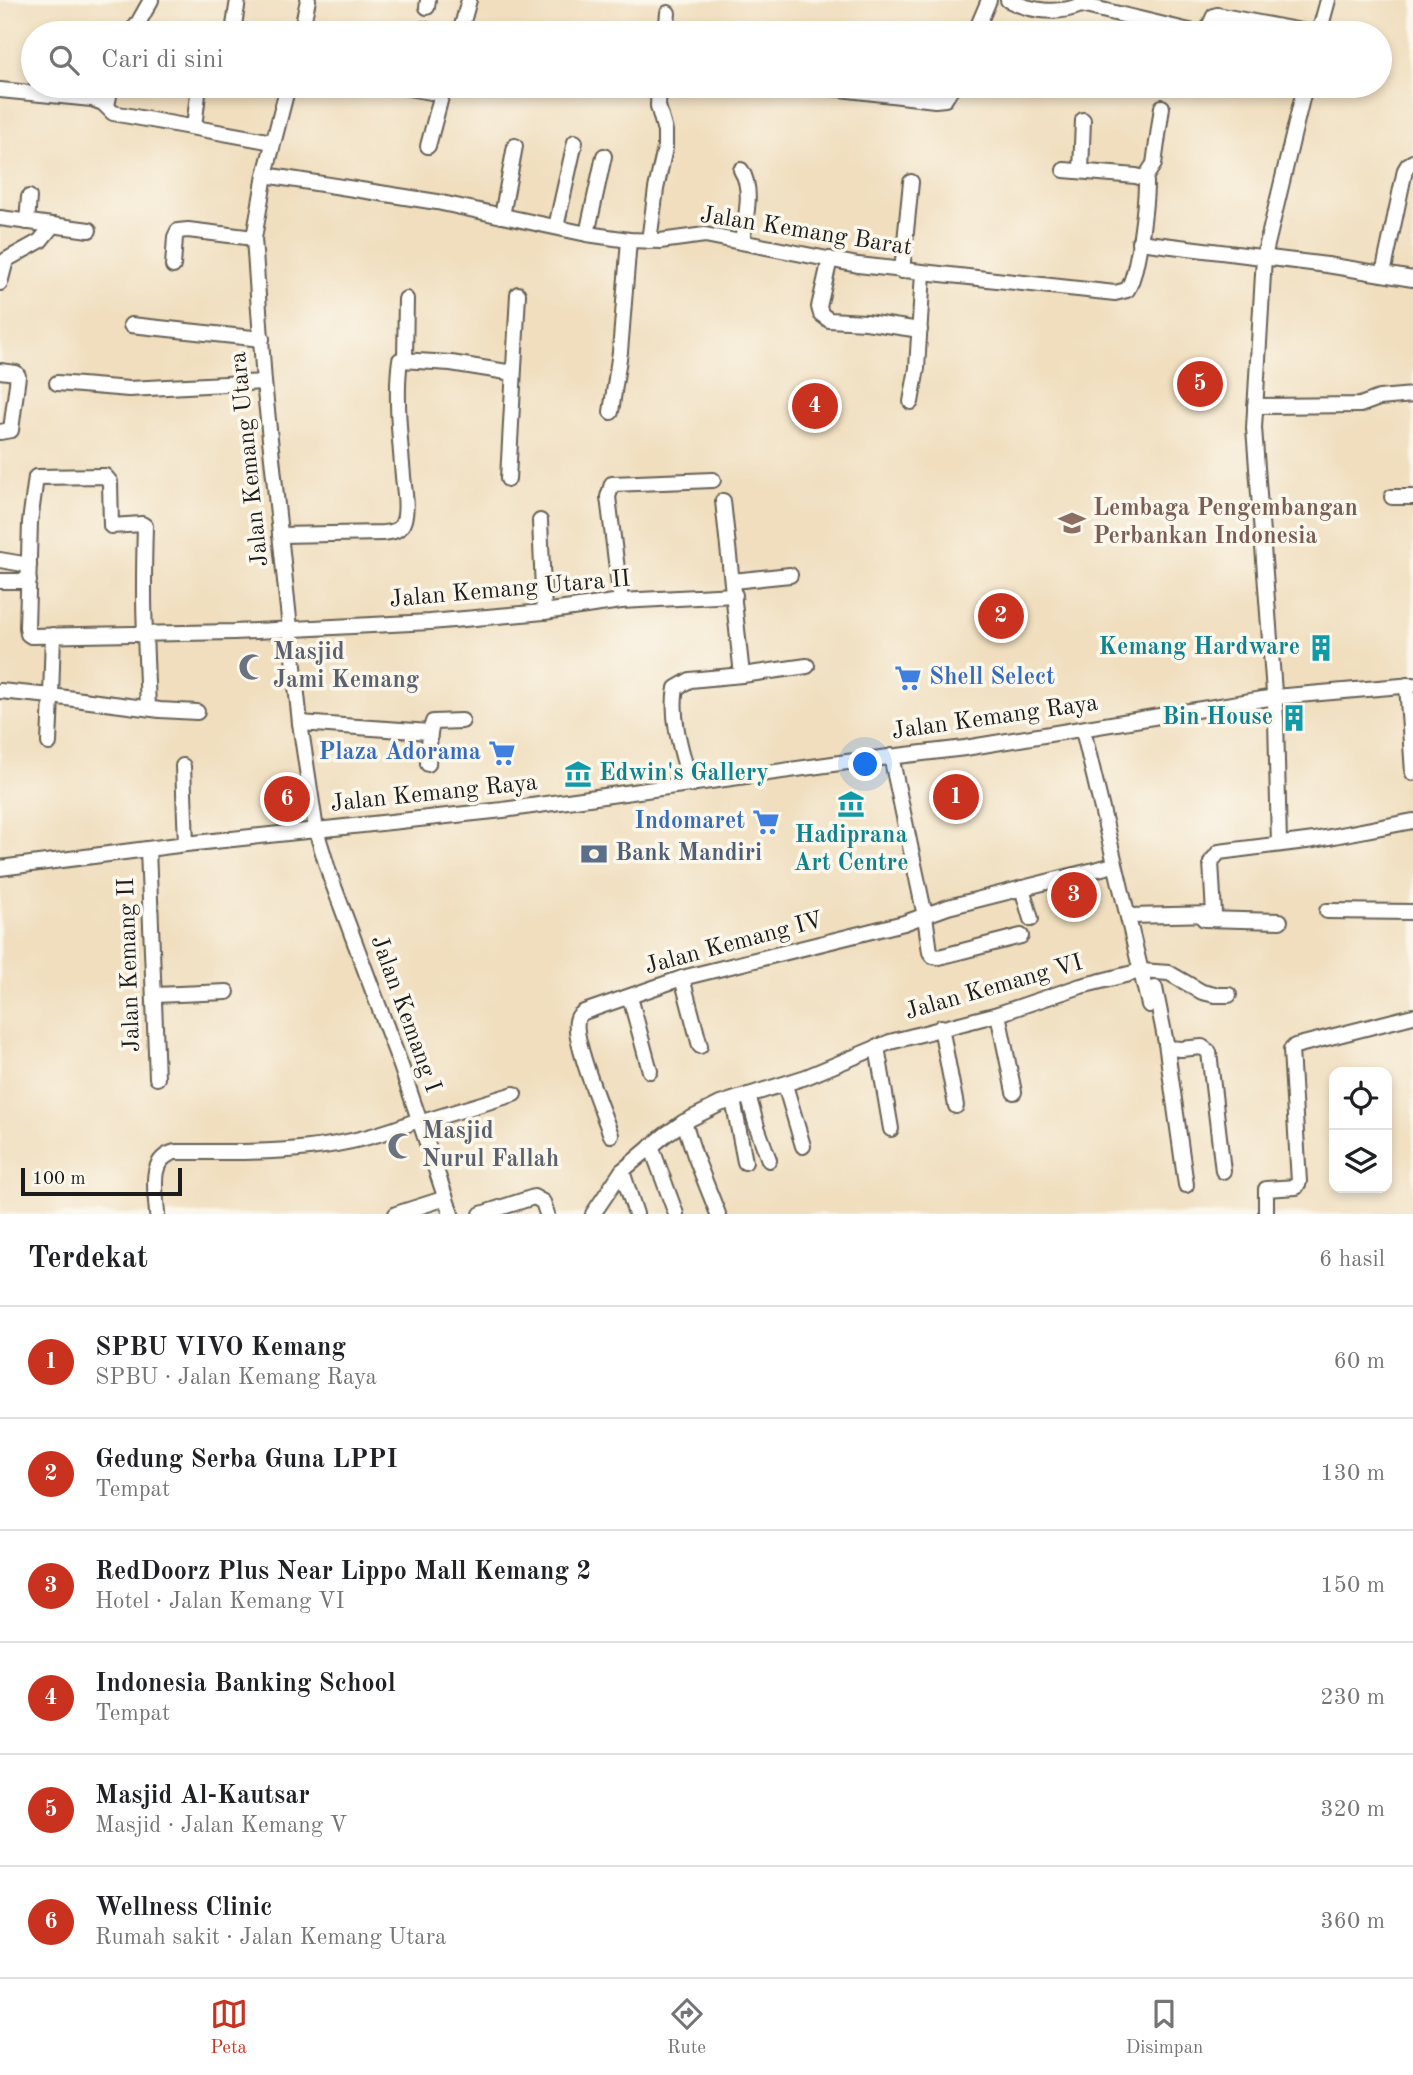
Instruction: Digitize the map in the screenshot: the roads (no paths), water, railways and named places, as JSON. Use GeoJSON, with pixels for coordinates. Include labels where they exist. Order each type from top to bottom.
{"type":"FeatureCollection","features":[{"type":"Feature","properties":{"kind":"street"},"geometry":{"type":"LineString","coordinates":[[139,21],[151,0]]}},
{"type":"Feature","properties":{"kind":"street"},"geometry":{"type":"LineString","coordinates":[[235,21],[238,0]]}},
{"type":"Feature","properties":{"kind":"street"},"geometry":{"type":"LineString","coordinates":[[304,21],[309,0]]}},
{"type":"Feature","properties":{"kind":"street"},"geometry":{"type":"LineString","coordinates":[[463,21],[469,0]]}},
{"type":"Feature","properties":{"kind":"street"},"geometry":{"type":"LineString","coordinates":[[980,21],[989,0]]}},
{"type":"Feature","properties":{"kind":"street"},"geometry":{"type":"LineString","coordinates":[[1007,0],[1020,6],[1046,11],[1068,10],[1081,3],[1151,21]]}},
{"type":"Feature","properties":{"kind":"street"},"geometry":{"type":"LineString","coordinates":[[1322,21],[1328,0]]}},
{"type":"Feature","properties":{"kind":"street"},"geometry":{"type":"LineString","coordinates":[[667,21],[668,13]]}},
{"type":"Feature","properties":{"kind":"street"},"geometry":{"type":"LineString","coordinates":[[1212,21],[1217,15],[1249,21]]}},
{"type":"Feature","properties":{"kind":"street"},"geometry":{"type":"LineString","coordinates":[[0,90],[21,92]]}},
{"type":"Feature","properties":{"kind":"street"},"geometry":{"type":"LineString","coordinates":[[82,98],[92,99],[107,106],[113,113],[273,142]]}},
{"type":"Feature","properties":{"kind":"street"},"geometry":{"type":"LineString","coordinates":[[107,106],[109,98]]}},
{"type":"Feature","properties":{"kind":"street"},"geometry":{"type":"LineString","coordinates":[[194,127],[198,98]]}},
{"type":"Feature","properties":{"kind":"street","name":"Jalan Kemang Utara"},"geometry":{"type":"LineString","coordinates":[[285,98],[265,175],[254,238],[264,382],[280,535],[300,723],[316,830]]}},
{"type":"Feature","properties":{"kind":"street"},"geometry":{"type":"LineString","coordinates":[[428,146],[436,98]]}},
{"type":"Feature","properties":{"kind":"street"},"geometry":{"type":"LineString","coordinates":[[649,241],[656,189],[666,148],[658,98]]}},
{"type":"Feature","properties":{"kind":"street"},"geometry":{"type":"LineString","coordinates":[[917,98],[946,98]]}},
{"type":"Feature","properties":{"kind":"street"},"geometry":{"type":"LineString","coordinates":[[1279,844],[1275,697],[1255,451],[1255,406],[1264,257],[1302,98]]}},
{"type":"Feature","properties":{"kind":"street","name":"Jalan Kemang Barat"},"geometry":{"type":"LineString","coordinates":[[265,175],[396,194],[587,234],[629,240],[649,241],[705,234],[902,271],[1119,293],[1127,290],[1132,282],[1146,186],[1144,179],[1154,164],[1162,107]]}},
{"type":"Feature","properties":{"kind":"street"},"geometry":{"type":"LineString","coordinates":[[1082,171],[1083,120]]}},
{"type":"Feature","properties":{"kind":"street"},"geometry":{"type":"LineString","coordinates":[[556,227],[575,142]]}},
{"type":"Feature","properties":{"kind":"street"},"geometry":{"type":"LineString","coordinates":[[502,216],[515,146]]}},
{"type":"Feature","properties":{"kind":"street"},"geometry":{"type":"LineString","coordinates":[[587,234],[604,156]]}},
{"type":"Feature","properties":{"kind":"street"},"geometry":{"type":"LineString","coordinates":[[1383,274],[1406,166],[1413,162]]}},
{"type":"Feature","properties":{"kind":"street"},"geometry":{"type":"LineString","coordinates":[[741,170],[748,190],[742,242]]}},
{"type":"Feature","properties":{"kind":"street"},"geometry":{"type":"LineString","coordinates":[[1064,170],[1144,179]]}},
{"type":"Feature","properties":{"kind":"street"},"geometry":{"type":"LineString","coordinates":[[902,271],[911,182]]}},
{"type":"Feature","properties":{"kind":"street"},"geometry":{"type":"LineString","coordinates":[[27,222],[29,197]]}},
{"type":"Feature","properties":{"kind":"street"},"geometry":{"type":"LineString","coordinates":[[0,218],[89,230]]}},
{"type":"Feature","properties":{"kind":"street"},"geometry":{"type":"LineString","coordinates":[[0,283],[6,260],[40,241],[53,225]]}},
{"type":"Feature","properties":{"kind":"street"},"geometry":{"type":"LineString","coordinates":[[173,266],[177,231],[254,238]]}},
{"type":"Feature","properties":{"kind":"street"},"geometry":{"type":"LineString","coordinates":[[611,412],[620,352],[629,240]]}},
{"type":"Feature","properties":{"kind":"street"},"geometry":{"type":"LineString","coordinates":[[1139,242],[1413,279]]}},
{"type":"Feature","properties":{"kind":"street"},"geometry":{"type":"LineString","coordinates":[[830,259],[819,307],[824,318],[920,330]]}},
{"type":"Feature","properties":{"kind":"street"},"geometry":{"type":"LineString","coordinates":[[911,402],[920,330],[923,273]]}},
{"type":"Feature","properties":{"kind":"street"},"geometry":{"type":"LineString","coordinates":[[508,479],[518,294]]}},
{"type":"Feature","properties":{"kind":"street"},"geometry":{"type":"LineString","coordinates":[[405,358],[406,299]]}},
{"type":"Feature","properties":{"kind":"street"},"geometry":{"type":"LineString","coordinates":[[131,325],[262,339]]}},
{"type":"Feature","properties":{"kind":"street"},"geometry":{"type":"LineString","coordinates":[[280,535],[383,533],[394,532],[401,527],[405,519],[405,505],[400,435],[400,360],[405,358],[513,373]]}},
{"type":"Feature","properties":{"kind":"street"},"geometry":{"type":"LineString","coordinates":[[0,371],[18,376],[11,430],[0,432]]}},
{"type":"Feature","properties":{"kind":"street"},"geometry":{"type":"LineString","coordinates":[[57,383],[129,389],[264,382]]}},
{"type":"Feature","properties":{"kind":"street"},"geometry":{"type":"LineString","coordinates":[[1255,406],[1360,405],[1380,398],[1413,395]]}},
{"type":"Feature","properties":{"kind":"street"},"geometry":{"type":"LineString","coordinates":[[49,743],[53,635],[28,634],[30,522],[36,477],[105,476],[110,482],[111,526],[145,526],[144,616],[148,708]]}},
{"type":"Feature","properties":{"kind":"street"},"geometry":{"type":"LineString","coordinates":[[621,601],[608,497],[612,484],[713,480]]}},
{"type":"Feature","properties":{"kind":"street"},"geometry":{"type":"LineString","coordinates":[[1392,497],[1413,497]]}},
{"type":"Feature","properties":{"kind":"street"},"geometry":{"type":"LineString","coordinates":[[723,500],[742,675]]}},
{"type":"Feature","properties":{"kind":"street"},"geometry":{"type":"LineString","coordinates":[[540,521],[544,612]]}},
{"type":"Feature","properties":{"kind":"street"},"geometry":{"type":"LineString","coordinates":[[0,560],[29,565]]}},
{"type":"Feature","properties":{"kind":"street","name":"Jalan Kemang Utara II"},"geometry":{"type":"LineString","coordinates":[[53,635],[290,630],[430,622],[544,612],[734,588],[790,575]]}},
{"type":"Feature","properties":{"kind":"street"},"geometry":{"type":"LineString","coordinates":[[0,581],[29,581]]}},
{"type":"Feature","properties":{"kind":"street"},"geometry":{"type":"LineString","coordinates":[[691,785],[678,733],[674,698],[676,688],[690,680],[807,666]]}},
{"type":"Feature","properties":{"kind":"street"},"geometry":{"type":"LineString","coordinates":[[1410,685],[1413,773]]}},
{"type":"Feature","properties":{"kind":"street","name":"Jalan Kemang Raya"},"geometry":{"type":"LineString","coordinates":[[0,868],[186,844],[503,810],[965,748],[1275,697],[1410,685]]}},
{"type":"Feature","properties":{"kind":"street"},"geometry":{"type":"LineString","coordinates":[[0,691],[197,712]]}},
{"type":"Feature","properties":{"kind":"street"},"geometry":{"type":"LineString","coordinates":[[428,764],[433,722],[461,721]]}},
{"type":"Feature","properties":{"kind":"street"},"geometry":{"type":"LineString","coordinates":[[300,723],[430,732]]}},
{"type":"Feature","properties":{"kind":"street"},"geometry":{"type":"LineString","coordinates":[[1083,730],[1114,865],[1144,971],[1149,1005]]}},
{"type":"Feature","properties":{"kind":"street"},"geometry":{"type":"LineString","coordinates":[[891,756],[925,916],[928,943],[933,956],[939,957],[1021,936]]}},
{"type":"Feature","properties":{"kind":"street"},"geometry":{"type":"LineString","coordinates":[[184,766],[186,844]]}},
{"type":"Feature","properties":{"kind":"street"},"geometry":{"type":"LineString","coordinates":[[1129,916],[1214,915],[1211,862],[1219,852],[1314,840],[1413,821]]}},
{"type":"Feature","properties":{"kind":"street","name":"Jalan Kemang I"},"geometry":{"type":"LineString","coordinates":[[316,830],[330,876],[401,1066],[452,1214]]}},
{"type":"Feature","properties":{"kind":"street","name":"Jalan Kemang II"},"geometry":{"type":"LineString","coordinates":[[148,849],[157,1078]]}},
{"type":"Feature","properties":{"kind":"street","name":"Jalan Kemang IV"},"geometry":{"type":"LineString","coordinates":[[650,1071],[630,997],[682,978],[1114,865]]}},
{"type":"Feature","properties":{"kind":"street"},"geometry":{"type":"LineString","coordinates":[[1022,888],[1031,919]]}},
{"type":"Feature","properties":{"kind":"street"},"geometry":{"type":"LineString","coordinates":[[1327,911],[1413,912]]}},
{"type":"Feature","properties":{"kind":"street"},"geometry":{"type":"LineString","coordinates":[[1129,916],[1280,921]]}},
{"type":"Feature","properties":{"kind":"street"},"geometry":{"type":"LineString","coordinates":[[1144,971],[1169,973],[1202,992],[1229,995]]}},
{"type":"Feature","properties":{"kind":"street"},"geometry":{"type":"LineString","coordinates":[[1144,971],[1154,988],[1166,1043],[1186,1185]]}},
{"type":"Feature","properties":{"kind":"street","name":"Jalan Kemang VI"},"geometry":{"type":"LineString","coordinates":[[593,1214],[622,1171],[684,1122],[713,1107],[785,1085],[877,1047],[941,1027],[998,1014],[1081,986],[1144,971]]}},
{"type":"Feature","properties":{"kind":"street"},"geometry":{"type":"LineString","coordinates":[[682,978],[699,1046]]}},
{"type":"Feature","properties":{"kind":"street"},"geometry":{"type":"LineString","coordinates":[[155,995],[227,992]]}},
{"type":"Feature","properties":{"kind":"street"},"geometry":{"type":"LineString","coordinates":[[611,1135],[584,1059],[576,1022],[584,1012],[630,997]]}},
{"type":"Feature","properties":{"kind":"street"},"geometry":{"type":"LineString","coordinates":[[998,1014],[1014,1092]]}},
{"type":"Feature","properties":{"kind":"street"},"geometry":{"type":"LineString","coordinates":[[1266,1214],[1266,1188],[1293,1188],[1298,1186],[1299,1182],[1291,1050],[1295,1046],[1336,1034],[1413,1016]]}},
{"type":"Feature","properties":{"kind":"street"},"geometry":{"type":"LineString","coordinates":[[941,1027],[956,1106]]}},
{"type":"Feature","properties":{"kind":"street"},"geometry":{"type":"LineString","coordinates":[[1166,1043],[1173,1049],[1202,1047],[1209,1052],[1223,1171]]}},
{"type":"Feature","properties":{"kind":"street"},"geometry":{"type":"LineString","coordinates":[[877,1047],[891,1129]]}},
{"type":"Feature","properties":{"kind":"street"},"geometry":{"type":"LineString","coordinates":[[785,1085],[803,1146]]}},
{"type":"Feature","properties":{"kind":"street"},"geometry":{"type":"LineString","coordinates":[[157,1214],[155,1172],[162,1157],[168,1154],[279,1152],[330,1147],[514,1094]]}},
{"type":"Feature","properties":{"kind":"street"},"geometry":{"type":"LineString","coordinates":[[748,1095],[769,1160]]}},
{"type":"Feature","properties":{"kind":"street"},"geometry":{"type":"LineString","coordinates":[[733,1100],[745,1162]]}},
{"type":"Feature","properties":{"kind":"street"},"geometry":{"type":"LineString","coordinates":[[684,1122],[718,1214]]}},
{"type":"Feature","properties":{"kind":"street"},"geometry":{"type":"LineString","coordinates":[[651,1146],[676,1214]]}},
{"type":"Feature","properties":{"kind":"street"},"geometry":{"type":"LineString","coordinates":[[622,1171],[636,1214]]}},
{"type":"Feature","properties":{"kind":"street"},"geometry":{"type":"LineString","coordinates":[[481,1214],[534,1197],[543,1202],[547,1214]]}},
{"type":"Feature","properties":{"kind":"street"},"geometry":{"type":"LineString","coordinates":[[396,1214],[446,1198]]}},
{"type":"Feature","properties":{"kind":"place","name":"Masjid Al-Kautsar"},"geometry":{"type":"Point","coordinates":[1200,384]}},
{"type":"Feature","properties":{"kind":"place","name":"Indonesia Banking School"},"geometry":{"type":"Point","coordinates":[815,406]}},
{"type":"Feature","properties":{"kind":"place","name":"Lembaga Pengembangan Perbankan Indonesia"},"geometry":{"type":"Point","coordinates":[1072,523]}},
{"type":"Feature","properties":{"kind":"place","name":"Gedung Serba Guna LPPI"},"geometry":{"type":"Point","coordinates":[1001,616]}},
{"type":"Feature","properties":{"kind":"place","name":"Kemang Hardware"},"geometry":{"type":"Point","coordinates":[1321,648]}},
{"type":"Feature","properties":{"kind":"place","name":"Masjid Jami Kemang"},"geometry":{"type":"Point","coordinates":[252,667]}},
{"type":"Feature","properties":{"kind":"place","name":"Shell Select"},"geometry":{"type":"Point","coordinates":[908,678]}},
{"type":"Feature","properties":{"kind":"place","name":"Bin House"},"geometry":{"type":"Point","coordinates":[1294,718]}},
{"type":"Feature","properties":{"kind":"place","name":"Plaza Adorama"},"geometry":{"type":"Point","coordinates":[502,753]}},
{"type":"Feature","properties":{"kind":"place","name":"Edwin's Gallery"},"geometry":{"type":"Point","coordinates":[578,774]}},
{"type":"Feature","properties":{"kind":"place","name":"SPBU VIVO Kemang"},"geometry":{"type":"Point","coordinates":[956,797]}},
{"type":"Feature","properties":{"kind":"place","name":"Wellness Clinic"},"geometry":{"type":"Point","coordinates":[287,799]}},
{"type":"Feature","properties":{"kind":"place","name":"Hadiprana Art Centre"},"geometry":{"type":"Point","coordinates":[851,804]}},
{"type":"Feature","properties":{"kind":"place","name":"Indomaret"},"geometry":{"type":"Point","coordinates":[766,822]}},
{"type":"Feature","properties":{"kind":"place","name":"Bank Mandiri"},"geometry":{"type":"Point","coordinates":[594,854]}},
{"type":"Feature","properties":{"kind":"place","name":"RedDoorz Plus Near Lippo Mall Kemang 2"},"geometry":{"type":"Point","coordinates":[1074,895]}},
{"type":"Feature","properties":{"kind":"place","name":"Masjid Nurul Fallah"},"geometry":{"type":"Point","coordinates":[401,1146]}}]}
